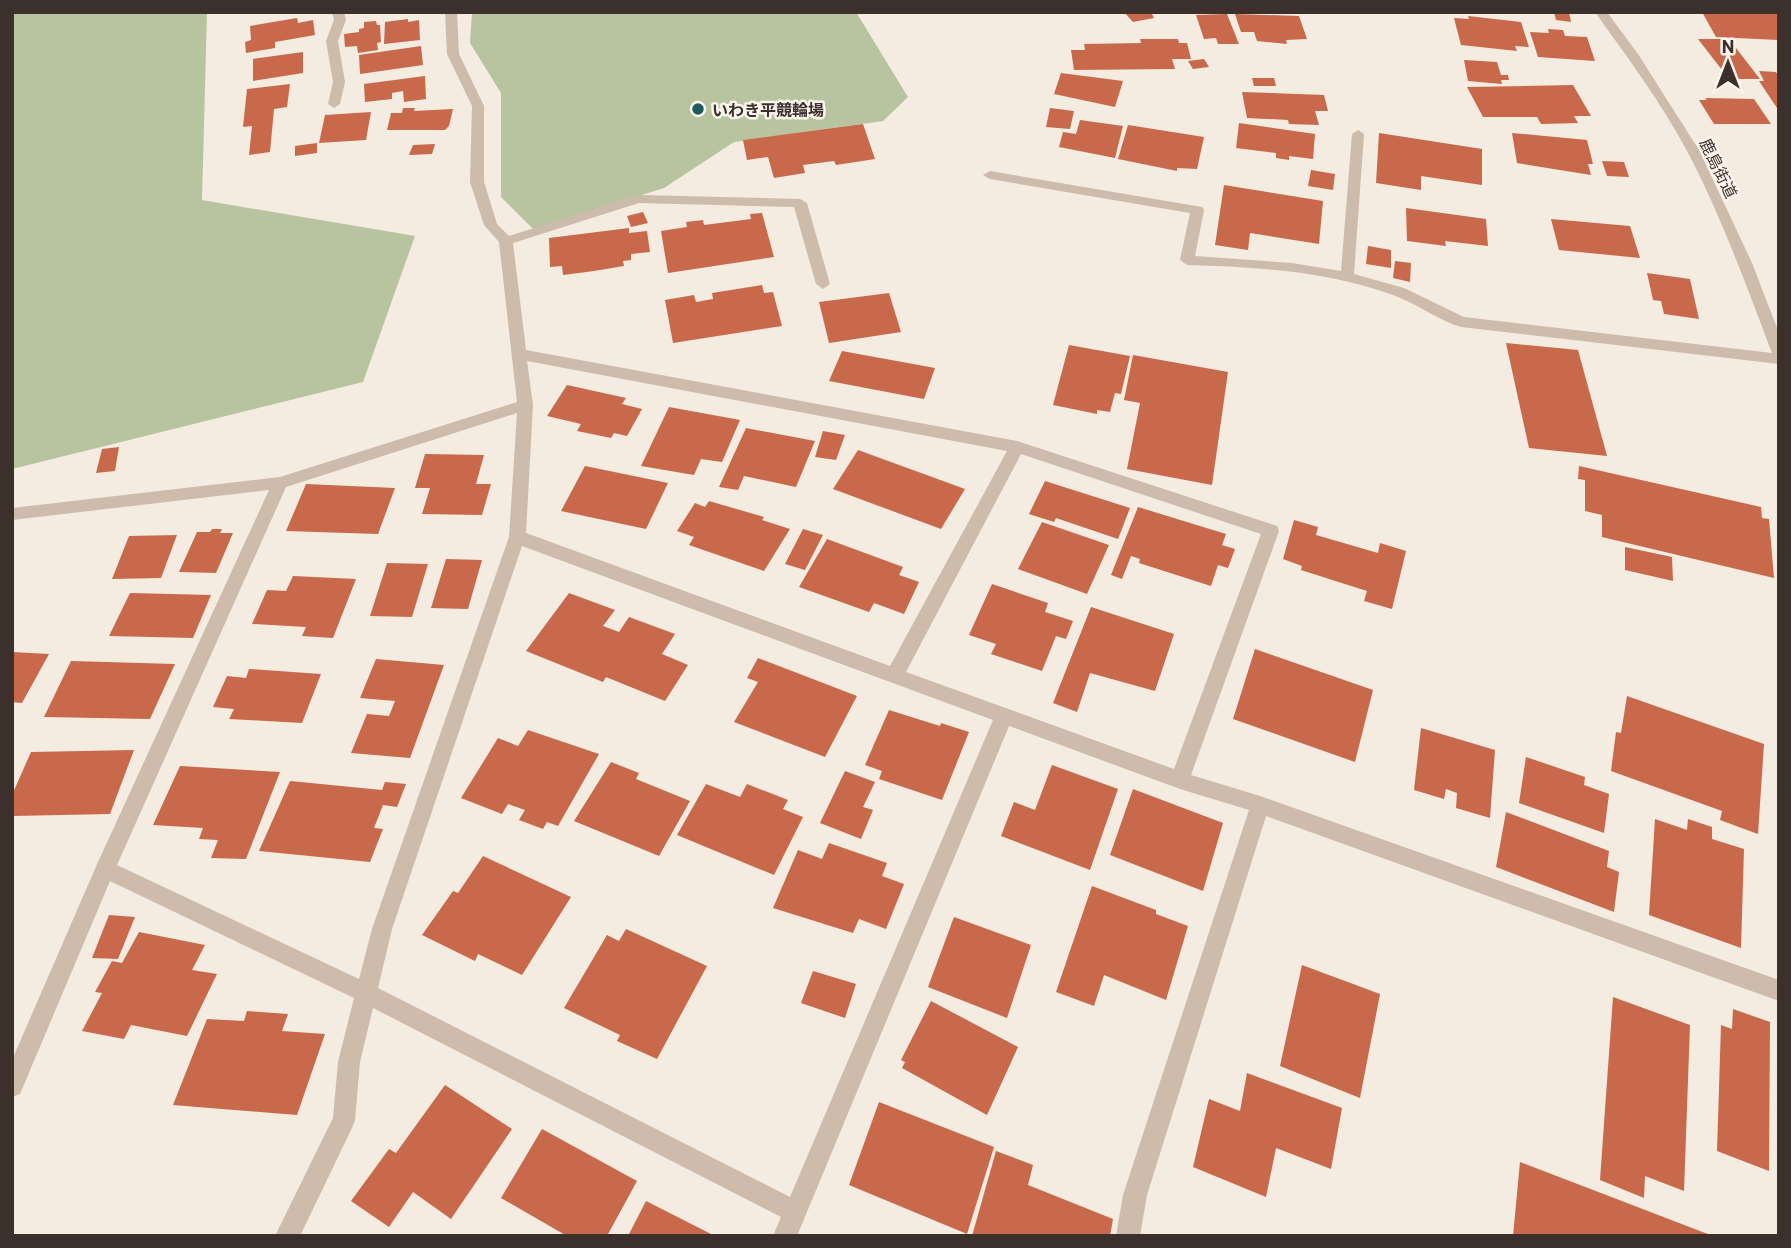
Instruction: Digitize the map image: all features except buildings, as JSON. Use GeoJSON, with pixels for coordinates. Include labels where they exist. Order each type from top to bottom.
{"type":"FeatureCollection","features":[{"type":"Feature","properties":{"kind":"street"},"geometry":{"type":"LineString","coordinates":[[334,104],[339,82],[332,41],[340,20],[338,12]]}},
{"type":"Feature","properties":{"kind":"street"},"geometry":{"type":"LineString","coordinates":[[287,1236],[344,1121],[349,1062],[382,929],[517,537],[525,405],[506,241],[491,225],[477,182],[478,106],[453,54],[452,12]]}},
{"type":"Feature","properties":{"kind":"street","name":"鹿島街道"},"geometry":{"type":"LineString","coordinates":[[1601,12],[1632,54],[1693,150],[1745,263],[1779,353]]}},
{"type":"Feature","properties":{"kind":"street"},"geometry":{"type":"LineString","coordinates":[[1347,278],[1358,134]]}},
{"type":"Feature","properties":{"kind":"street"},"geometry":{"type":"LineString","coordinates":[[990,175],[1197,210],[1187,260],[1270,264],[1347,278],[1395,291],[1445,311],[1461,322],[1779,359]]}},
{"type":"Feature","properties":{"kind":"street"},"geometry":{"type":"LineString","coordinates":[[506,241],[638,199],[800,203],[823,284]]}},
{"type":"Feature","properties":{"kind":"street"},"geometry":{"type":"LineString","coordinates":[[518,354],[1017,447],[1271,531],[1180,780]]}},
{"type":"Feature","properties":{"kind":"street"},"geometry":{"type":"LineString","coordinates":[[12,514],[280,483],[525,405]]}},
{"type":"Feature","properties":{"kind":"street"},"geometry":{"type":"LineString","coordinates":[[895,674],[1017,447]]}},
{"type":"Feature","properties":{"kind":"street"},"geometry":{"type":"LineString","coordinates":[[12,1086],[105,869],[280,483]]}},
{"type":"Feature","properties":{"kind":"street"},"geometry":{"type":"LineString","coordinates":[[517,537],[1180,780],[1260,805],[1779,991]]}},
{"type":"Feature","properties":{"kind":"street"},"geometry":{"type":"LineString","coordinates":[[785,1236],[1005,714]]}},
{"type":"Feature","properties":{"kind":"street"},"geometry":{"type":"LineString","coordinates":[[1128,1236],[1135,1195],[1260,805]]}},
{"type":"Feature","properties":{"kind":"street"},"geometry":{"type":"LineString","coordinates":[[105,869],[366,993],[796,1212]]}},
{"type":"Feature","properties":{"kind":"green space"},"geometry":{"type":"Polygon","coordinates":[[[12,12],[207,12],[202,200],[415,236],[363,382],[12,469],[12,12]]]}},
{"type":"Feature","properties":{"kind":"green space","name":"いわき平競輪場"},"geometry":{"type":"Polygon","coordinates":[[[472,12],[856,12],[908,97],[883,121],[734,142],[664,188],[533,229],[501,197],[501,93],[470,43],[472,12]]]}},
{"type":"Feature","properties":{"kind":"place","name":"いわき平競輪場"},"geometry":{"type":"Point","coordinates":[698,109]}}]}
